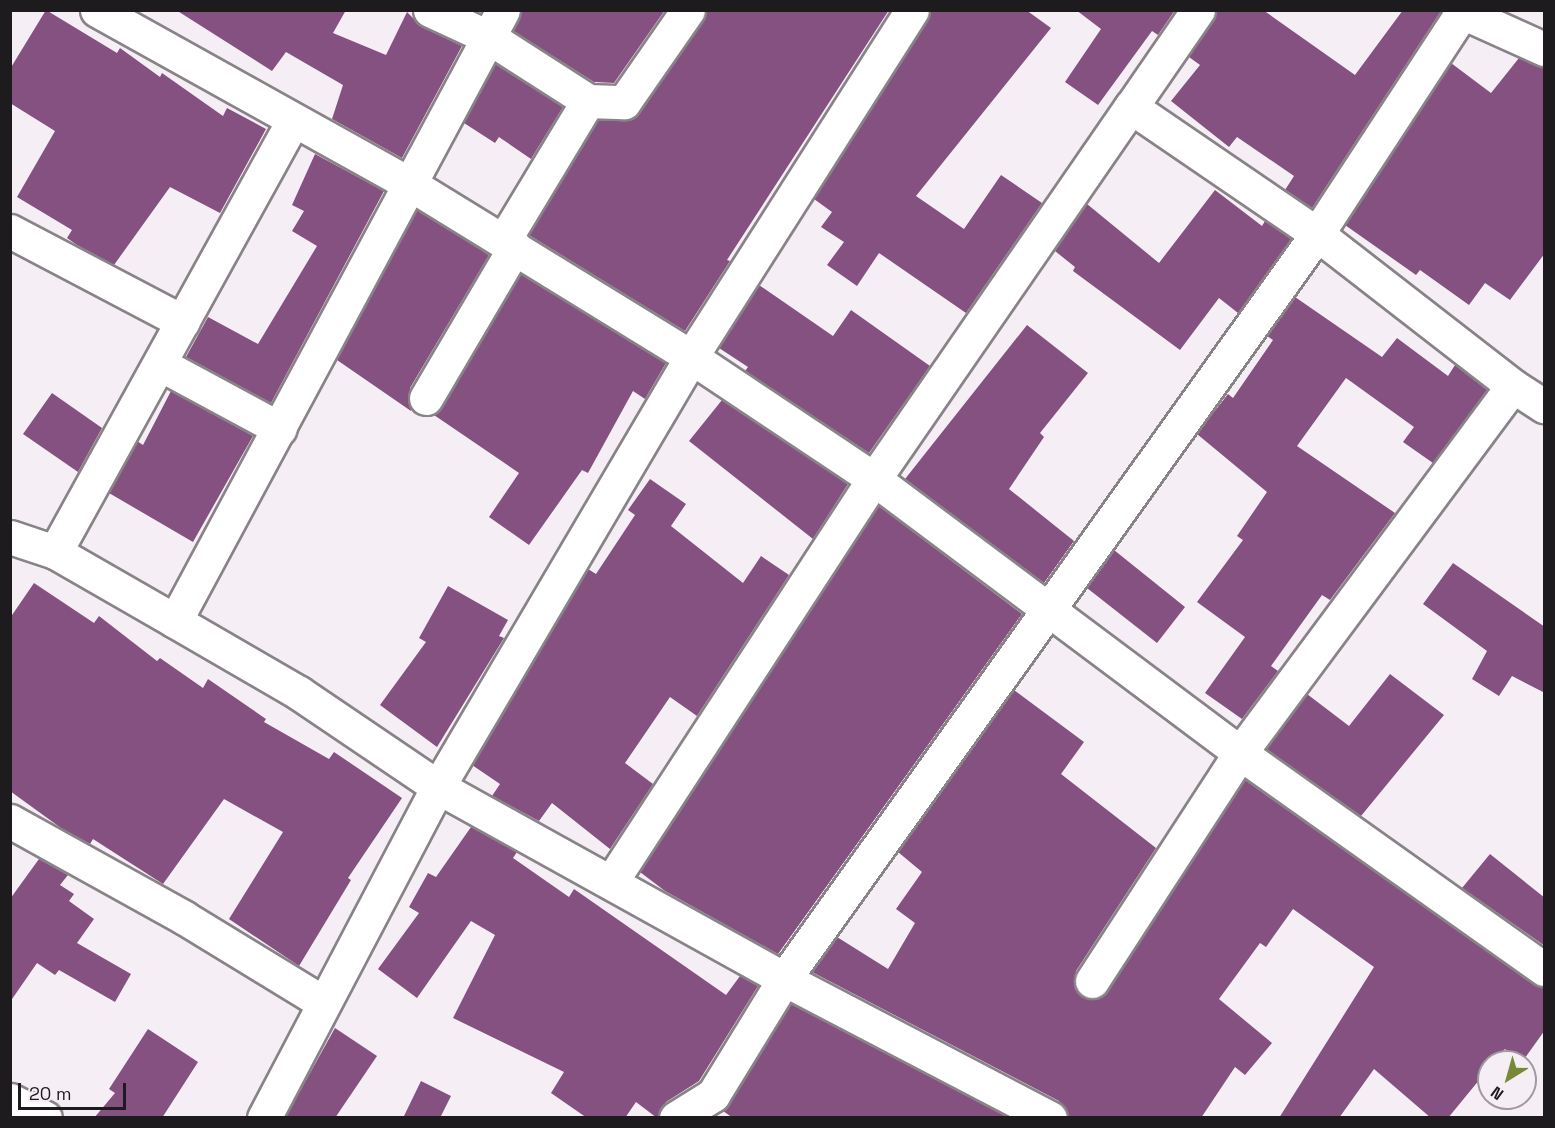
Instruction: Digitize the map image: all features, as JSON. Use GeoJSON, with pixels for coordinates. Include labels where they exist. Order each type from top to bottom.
{"type":"FeatureCollection","features":[{"type":"Feature","properties":{"kind":"street"},"geometry":{"type":"LineString","coordinates":[[97,10],[292,122],[410,184],[510,243],[691,357],[874,479],[1240,753],[1545,969]]}},
{"type":"Feature","properties":{"kind":"street"},"geometry":{"type":"LineString","coordinates":[[430,10],[496,24],[588,101],[624,102],[688,10]]}},
{"type":"Feature","properties":{"kind":"street"},"geometry":{"type":"LineString","coordinates":[[264,1118],[438,787],[691,357],[912,10]]}},
{"type":"Feature","properties":{"kind":"street"},"geometry":{"type":"LineString","coordinates":[[611,882],[874,479],[1198,10]]}},
{"type":"Feature","properties":{"kind":"street"},"geometry":{"type":"LineString","coordinates":[[676,1118],[713,1095],[784,979],[1317,234],[1461,11],[1545,50]]}},
{"type":"Feature","properties":{"kind":"street"},"geometry":{"type":"LineString","coordinates":[[175,621],[496,24]]}},
{"type":"Feature","properties":{"kind":"street"},"geometry":{"type":"LineString","coordinates":[[426,398],[588,101]]}},
{"type":"Feature","properties":{"kind":"street"},"geometry":{"type":"LineString","coordinates":[[1131,107],[1317,234],[1513,386],[1545,406]]}},
{"type":"Feature","properties":{"kind":"street"},"geometry":{"type":"LineString","coordinates":[[55,552],[292,122]]}},
{"type":"Feature","properties":{"kind":"street"},"geometry":{"type":"LineString","coordinates":[[10,231],[183,322]]}},
{"type":"Feature","properties":{"kind":"street"},"geometry":{"type":"LineString","coordinates":[[160,364],[280,429]]}},
{"type":"Feature","properties":{"kind":"street"},"geometry":{"type":"LineString","coordinates":[[1092,981],[1240,753],[1513,386]]}},
{"type":"Feature","properties":{"kind":"street"},"geometry":{"type":"LineString","coordinates":[[10,537],[55,552],[299,693],[438,787],[784,979],[1050,1118]]}},
{"type":"Feature","properties":{"kind":"street"},"geometry":{"type":"LineString","coordinates":[[10,821],[183,917],[324,1003]]}},
{"type":"Feature","properties":{"kind":"street"},"geometry":{"type":"LineString","coordinates":[[10,1100],[45,1118]]}},
{"type":"Feature","properties":{"kind":"building"},"geometry":{"type":"Polygon","coordinates":[[[46,10],[117,53],[120,48],[160,77],[162,73],[223,116],[227,108],[266,129],[220,213],[170,187],[114,265],[67,238],[72,230],[17,197],[55,131],[10,103],[10,69],[46,10]]]}},
{"type":"Feature","properties":{"kind":"building"},"geometry":{"type":"Polygon","coordinates":[[[176,10],[346,10],[333,33],[386,55],[407,12],[422,27],[462,46],[402,158],[332,119],[343,85],[286,52],[272,71],[176,10]]]}},
{"type":"Feature","properties":{"kind":"building"},"geometry":{"type":"Polygon","coordinates":[[[522,10],[665,10],[614,83],[594,82],[513,31],[522,10]]]}},
{"type":"Feature","properties":{"kind":"building"},"geometry":{"type":"Polygon","coordinates":[[[707,10],[889,10],[727,260],[730,261],[685,331],[529,235],[598,120],[624,121],[639,113],[707,10]]]}},
{"type":"Feature","properties":{"kind":"building"},"geometry":{"type":"Polygon","coordinates":[[[931,10],[1026,10],[1051,28],[916,196],[964,229],[1001,175],[1042,203],[966,313],[879,253],[857,286],[827,265],[844,242],[821,227],[832,212],[814,199],[931,10]]]}},
{"type":"Feature","properties":{"kind":"building"},"geometry":{"type":"Polygon","coordinates":[[[1076,10],[1175,10],[1158,35],[1152,31],[1098,105],[1065,82],[1101,29],[1076,10]]]}},
{"type":"Feature","properties":{"kind":"building"},"geometry":{"type":"Polygon","coordinates":[[[1217,10],[1263,10],[1355,75],[1403,10],[1441,11],[1312,208],[1285,190],[1294,176],[1237,137],[1229,147],[1171,101],[1200,65],[1189,57],[1217,10]]]}},
{"type":"Feature","properties":{"kind":"building"},"geometry":{"type":"Polygon","coordinates":[[[1519,58],[1545,68],[1545,253],[1510,300],[1485,283],[1469,305],[1420,270],[1416,275],[1345,225],[1451,63],[1491,93],[1519,58]]]}},
{"type":"Feature","properties":{"kind":"building"},"geometry":{"type":"Polygon","coordinates":[[[495,64],[563,107],[531,159],[499,137],[495,143],[464,123],[495,64]]]}},
{"type":"Feature","properties":{"kind":"building"},"geometry":{"type":"Polygon","coordinates":[[[315,154],[384,191],[271,403],[186,357],[208,317],[258,344],[317,246],[292,231],[304,211],[292,205],[315,154]]]}},
{"type":"Feature","properties":{"kind":"building"},"geometry":{"type":"Polygon","coordinates":[[[1215,190],[1262,226],[1265,221],[1291,239],[1238,313],[1219,298],[1180,350],[1073,271],[1075,267],[1055,251],[1087,204],[1159,263],[1215,190]]]}},
{"type":"Feature","properties":{"kind":"building"},"geometry":{"type":"Polygon","coordinates":[[[417,210],[489,255],[410,388],[411,411],[337,360],[417,210]]]}},
{"type":"Feature","properties":{"kind":"building"},"geometry":{"type":"Polygon","coordinates":[[[521,274],[666,363],[645,399],[633,391],[588,473],[582,470],[529,545],[489,517],[519,473],[434,415],[442,408],[521,274]]]}},
{"type":"Feature","properties":{"kind":"building"},"geometry":{"type":"Polygon","coordinates":[[[759,285],[833,336],[851,310],[930,366],[869,453],[745,371],[748,367],[719,348],[759,285]]]}},
{"type":"Feature","properties":{"kind":"building"},"geometry":{"type":"Polygon","coordinates":[[[1295,297],[1382,357],[1397,338],[1448,376],[1455,365],[1487,390],[1433,463],[1403,442],[1414,427],[1346,378],[1297,446],[1395,513],[1330,600],[1322,595],[1271,666],[1278,671],[1242,719],[1205,693],[1245,637],[1197,602],[1243,540],[1237,536],[1267,492],[1197,434],[1228,394],[1233,398],[1273,340],[1267,336],[1295,297]]]}},
{"type":"Feature","properties":{"kind":"building"},"geometry":{"type":"Polygon","coordinates":[[[1027,325],[1088,373],[1040,433],[1044,437],[1009,489],[1074,541],[1044,583],[905,479],[1027,325]]]}},
{"type":"Feature","properties":{"kind":"building"},"geometry":{"type":"Polygon","coordinates":[[[171,391],[253,436],[193,542],[109,493],[137,441],[143,445],[171,391]]]}},
{"type":"Feature","properties":{"kind":"building"},"geometry":{"type":"Polygon","coordinates":[[[52,393],[102,428],[78,472],[23,434],[52,393]]]}},
{"type":"Feature","properties":{"kind":"building"},"geometry":{"type":"Polygon","coordinates":[[[722,400],[848,484],[813,539],[689,441],[722,400]]]}},
{"type":"Feature","properties":{"kind":"building"},"geometry":{"type":"Polygon","coordinates":[[[650,479],[686,504],[671,526],[743,583],[761,556],[789,575],[697,716],[670,697],[625,763],[653,784],[610,849],[552,803],[539,821],[492,796],[500,784],[472,765],[588,569],[596,574],[635,515],[628,510],[650,479]]]}},
{"type":"Feature","properties":{"kind":"building"},"geometry":{"type":"Polygon","coordinates":[[[879,506],[1022,614],[778,954],[665,891],[640,872],[879,506]]]}},
{"type":"Feature","properties":{"kind":"building"},"geometry":{"type":"Polygon","coordinates":[[[1114,550],[1185,607],[1157,643],[1087,588],[1114,550]]]}},
{"type":"Feature","properties":{"kind":"building"},"geometry":{"type":"Polygon","coordinates":[[[1453,563],[1545,627],[1545,693],[1512,676],[1499,696],[1472,679],[1487,651],[1423,604],[1453,563]]]}},
{"type":"Feature","properties":{"kind":"building"},"geometry":{"type":"Polygon","coordinates":[[[34,583],[94,623],[99,616],[157,661],[160,658],[203,688],[208,679],[266,719],[264,722],[329,759],[334,752],[402,798],[348,878],[351,880],[299,966],[229,919],[283,832],[224,799],[163,884],[93,839],[90,844],[61,828],[10,791],[10,618],[34,583]]]}},
{"type":"Feature","properties":{"kind":"building"},"geometry":{"type":"Polygon","coordinates":[[[448,586],[508,620],[499,636],[504,638],[437,747],[380,705],[426,642],[419,638],[448,586]]]}},
{"type":"Feature","properties":{"kind":"building"},"geometry":{"type":"Polygon","coordinates":[[[1390,674],[1444,715],[1361,816],[1266,749],[1307,694],[1349,726],[1390,674]]]}},
{"type":"Feature","properties":{"kind":"building"},"geometry":{"type":"Polygon","coordinates":[[[1014,690],[1084,742],[1061,774],[1156,848],[1076,971],[1075,989],[1082,997],[1100,998],[1108,991],[1245,780],[1533,984],[1545,987],[1545,1030],[1531,1050],[1477,1050],[1477,1083],[1448,1118],[1431,1118],[1374,1069],[1339,1118],[1279,1118],[1374,967],[1293,909],[1266,947],[1260,943],[1219,999],[1272,1043],[1245,1075],[1235,1067],[1201,1118],[1069,1118],[1059,1101],[812,972],[837,937],[888,969],[915,923],[896,909],[922,872],[898,852],[1014,690]]]}},
{"type":"Feature","properties":{"kind":"building"},"geometry":{"type":"Polygon","coordinates":[[[471,827],[517,852],[513,858],[569,897],[574,889],[726,995],[740,976],[758,986],[699,1081],[666,1102],[657,1118],[636,1102],[625,1118],[587,1118],[551,1093],[564,1072],[453,1018],[495,935],[471,921],[417,998],[378,969],[419,913],[409,907],[428,873],[436,877],[471,827]]]}},
{"type":"Feature","properties":{"kind":"building"},"geometry":{"type":"Polygon","coordinates":[[[1490,854],[1545,898],[1545,946],[1462,888],[1490,854]]]}},
{"type":"Feature","properties":{"kind":"building"},"geometry":{"type":"Polygon","coordinates":[[[39,859],[68,875],[60,885],[74,894],[69,901],[94,919],[77,943],[131,974],[115,1002],[59,970],[55,975],[37,963],[10,1002],[10,899],[39,859]]]}},
{"type":"Feature","properties":{"kind":"building"},"geometry":{"type":"Polygon","coordinates":[[[791,1004],[1009,1118],[733,1118],[723,1111],[791,1004]]]}},
{"type":"Feature","properties":{"kind":"building"},"geometry":{"type":"Polygon","coordinates":[[[335,1028],[377,1056],[335,1118],[285,1118],[335,1028]]]}},
{"type":"Feature","properties":{"kind":"building"},"geometry":{"type":"Polygon","coordinates":[[[148,1029],[198,1062],[162,1118],[94,1118],[115,1093],[109,1089],[148,1029]]]}},
{"type":"Feature","properties":{"kind":"building"},"geometry":{"type":"Polygon","coordinates":[[[421,1081],[451,1096],[440,1118],[403,1118],[421,1081]]]}}]}
